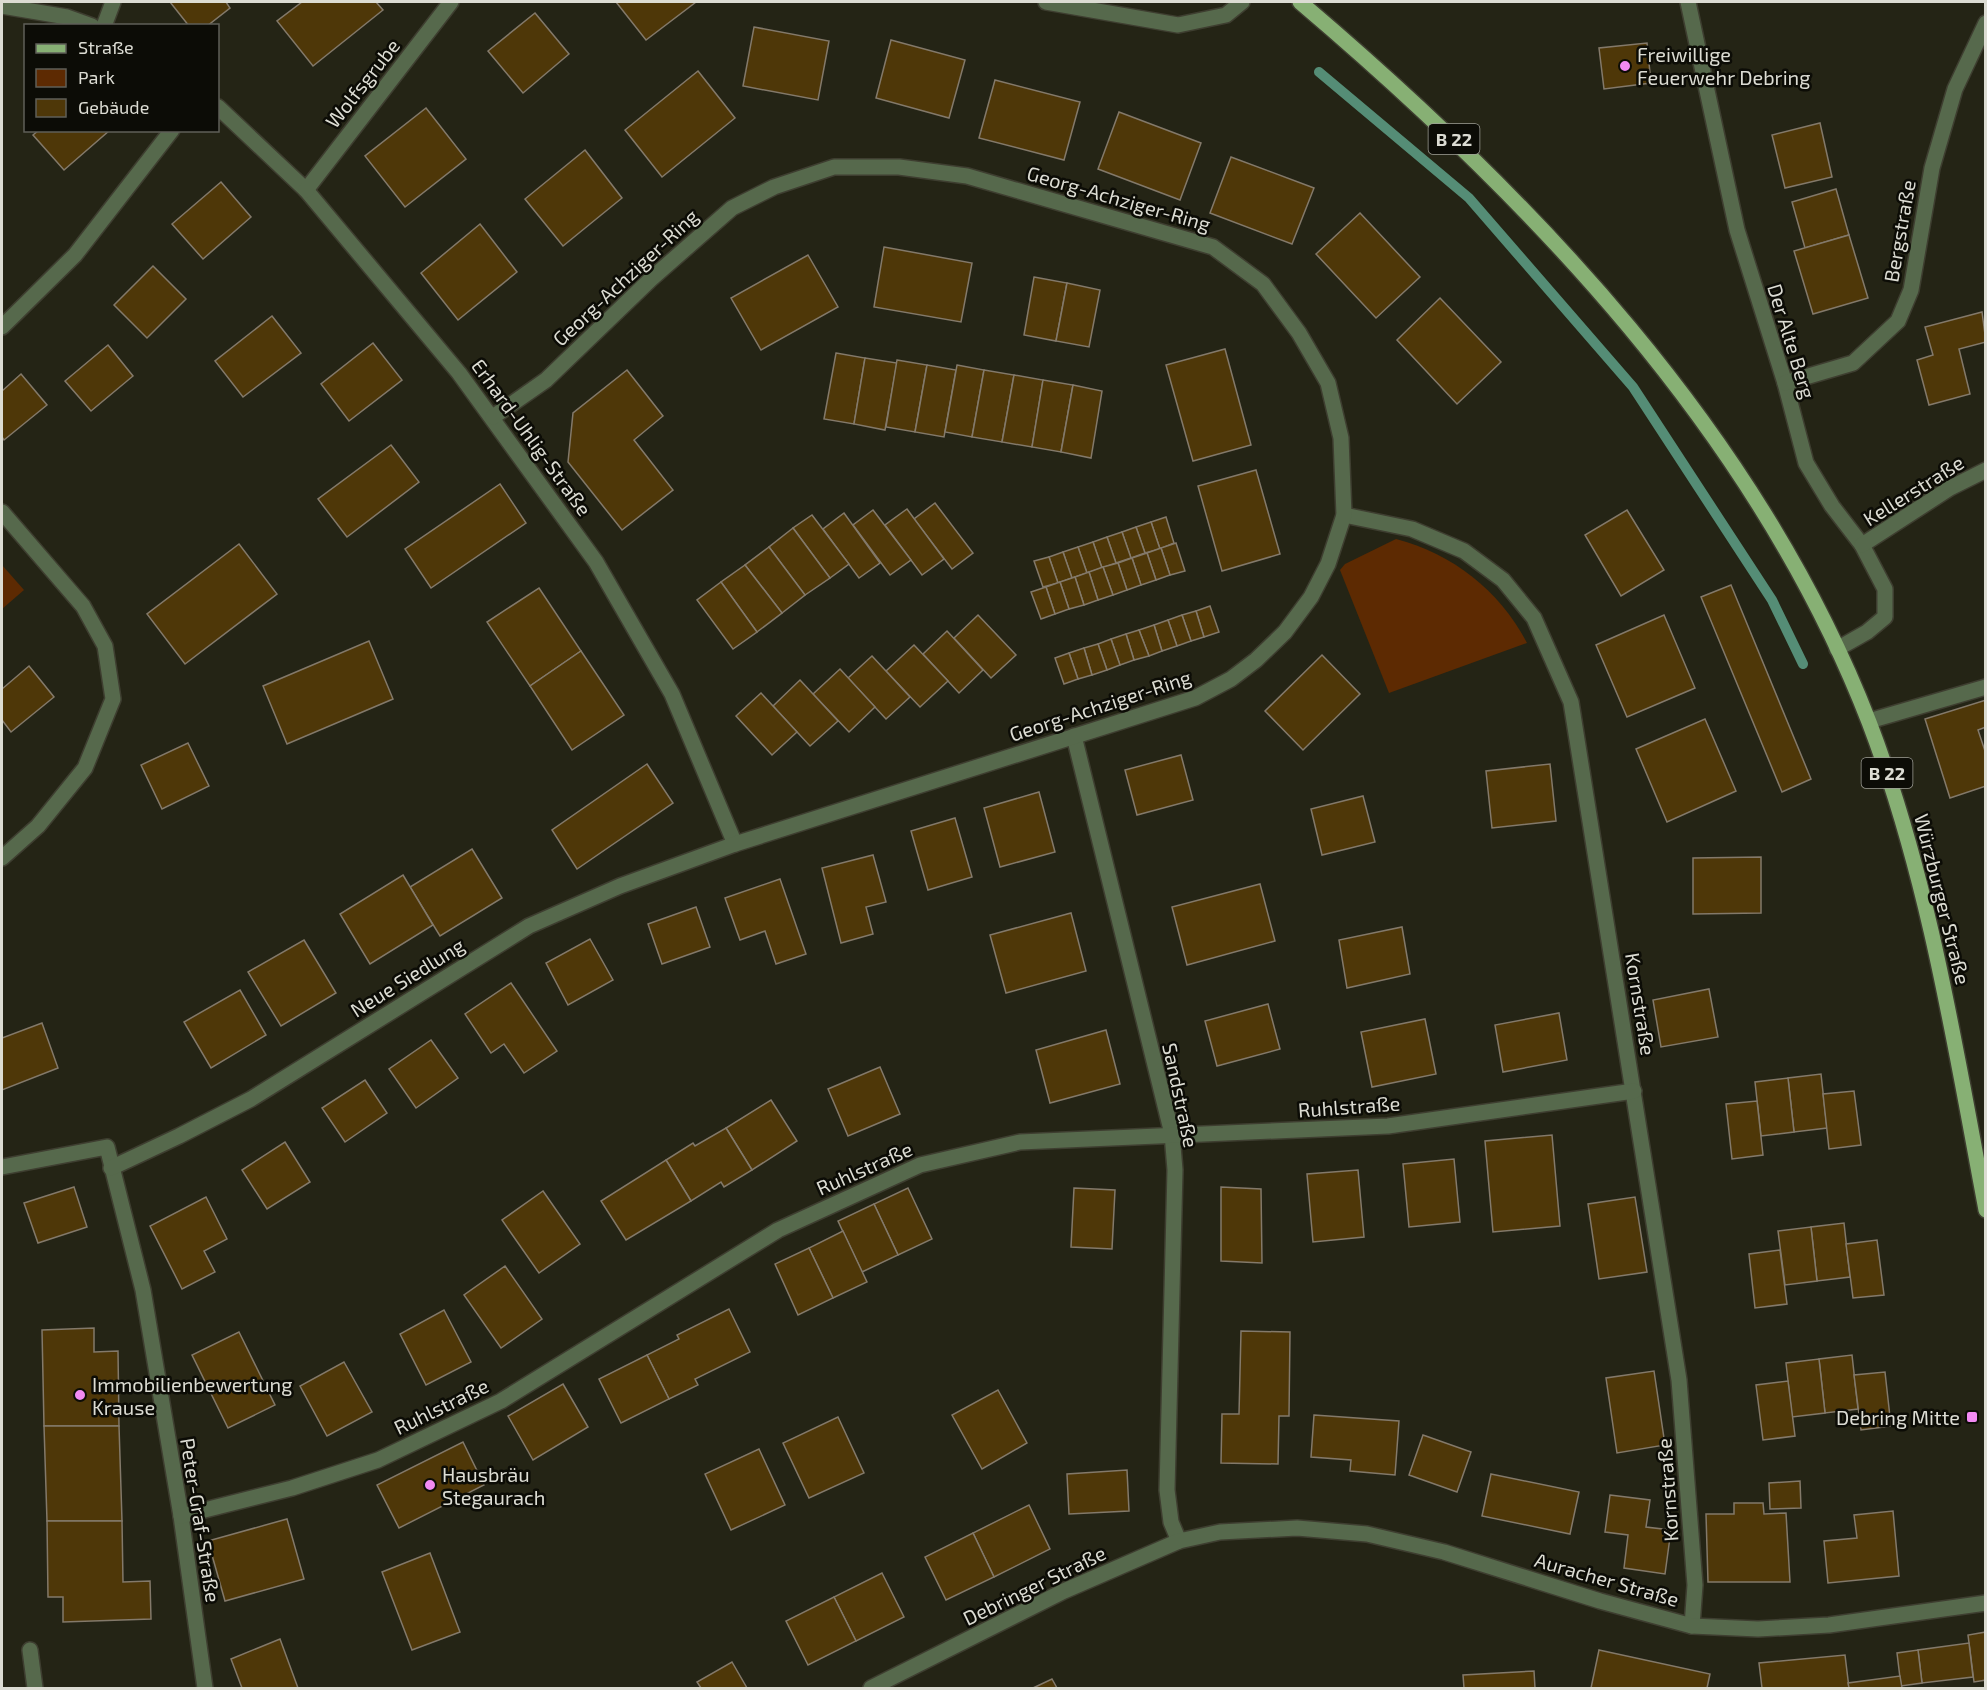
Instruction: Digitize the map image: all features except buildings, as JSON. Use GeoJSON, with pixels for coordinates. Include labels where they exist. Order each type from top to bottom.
{"type":"FeatureCollection","features":[{"type":"Feature","properties":{"kind":"main road","name":"Würzburger Straße"},"geometry":{"type":"LineString","coordinates":[[1300,2],[1389,77],[1457,142],[1598,287],[1663,369],[1726,456],[1791,559],[1837,649],[1869,721],[1899,808],[1943,976],[1986,1210]]}},
{"type":"Feature","properties":{"kind":"street"},"geometry":{"type":"LineString","coordinates":[[105,24],[113,2]]}},
{"type":"Feature","properties":{"kind":"street","name":"Wolfsgrube"},"geometry":{"type":"LineString","coordinates":[[306,190],[451,2]]}},
{"type":"Feature","properties":{"kind":"street"},"geometry":{"type":"LineString","coordinates":[[1046,2],[1178,25],[1226,15],[1242,2]]}},
{"type":"Feature","properties":{"kind":"street","name":"Der Alte Berg"},"geometry":{"type":"LineString","coordinates":[[1688,2],[1737,230],[1785,383],[1806,463],[1832,506],[1862,545],[1885,589],[1885,617],[1867,632],[1837,649]]}},
{"type":"Feature","properties":{"kind":"street"},"geometry":{"type":"LineString","coordinates":[[2,6],[67,17],[86,24]]}},
{"type":"Feature","properties":{"kind":"street","name":"Bergstraße"},"geometry":{"type":"LineString","coordinates":[[1785,383],[1853,363],[1898,321],[1911,290],[1932,168],[1951,100],[1986,23]]}},
{"type":"Feature","properties":{"kind":"street","name":"Erhard-Uhlig-Straße"},"geometry":{"type":"LineString","coordinates":[[219,108],[306,190],[493,417],[596,562],[672,694],[735,844]]}},
{"type":"Feature","properties":{"kind":"street"},"geometry":{"type":"LineString","coordinates":[[2,327],[75,255],[170,132]]}},
{"type":"Feature","properties":{"kind":"street","name":"Georg-Achziger-Ring"},"geometry":{"type":"LineString","coordinates":[[493,417],[546,380],[658,272],[732,208],[774,187],[834,167],[898,167],[967,176],[1213,247],[1263,284],[1299,333],[1328,383],[1341,438],[1344,515],[1328,564],[1311,597],[1285,632],[1256,660],[1230,679],[1195,698],[735,844]]}},
{"type":"Feature","properties":{"kind":"street","name":"Kellerstraße"},"geometry":{"type":"LineString","coordinates":[[1862,545],[1950,488],[1986,470]]}},
{"type":"Feature","properties":{"kind":"street"},"geometry":{"type":"LineString","coordinates":[[2,513],[83,606],[105,646],[113,699],[86,768],[38,826],[2,858]]}},
{"type":"Feature","properties":{"kind":"street","name":"Kornstraße"},"geometry":{"type":"LineString","coordinates":[[1344,515],[1412,529],[1464,551],[1503,580],[1534,618],[1571,702],[1679,1380],[1695,1585],[1692,1626]]}},
{"type":"Feature","properties":{"kind":"street"},"geometry":{"type":"LineString","coordinates":[[1869,721],[1986,687]]}},
{"type":"Feature","properties":{"kind":"street","name":"Sandstraße"},"geometry":{"type":"LineString","coordinates":[[1074,736],[1172,1134],[1174,1170],[1167,1490],[1171,1522],[1179,1541]]}},
{"type":"Feature","properties":{"kind":"street","name":"Neue Siedlung"},"geometry":{"type":"LineString","coordinates":[[111,1168],[179,1137],[251,1099],[529,926],[620,886],[735,844]]}},
{"type":"Feature","properties":{"kind":"street","name":"Ruhlstraße"},"geometry":{"type":"LineString","coordinates":[[181,1516],[292,1488],[378,1460],[501,1401],[778,1230],[920,1165],[1020,1142],[1388,1126],[1634,1091]]}},
{"type":"Feature","properties":{"kind":"street","name":"Peter-Graf-Straße"},"geometry":{"type":"LineString","coordinates":[[2,1167],[107,1147],[143,1290],[181,1516],[205,1689]]}},
{"type":"Feature","properties":{"kind":"street","name":"Auracher Straße"},"geometry":{"type":"LineString","coordinates":[[1220,1532],[1297,1528],[1366,1534],[1444,1552],[1600,1601],[1692,1626],[1758,1629],[1829,1625],[1986,1603]]}},
{"type":"Feature","properties":{"kind":"street","name":"Debringer Straße"},"geometry":{"type":"LineString","coordinates":[[871,1689],[1064,1591],[1179,1541],[1220,1532]]}},
{"type":"Feature","properties":{"kind":"street"},"geometry":{"type":"LineString","coordinates":[[30,1650],[35,1689]]}},
{"type":"Feature","properties":{"kind":"green space"},"geometry":{"type":"Polygon","coordinates":[[[1396,539],[1437,554],[1473,577],[1503,607],[1527,643],[1389,693],[1340,570],[1345,564],[1396,539]]]}},
{"type":"Feature","properties":{"kind":"green space"},"geometry":{"type":"Polygon","coordinates":[[[2,565],[24,590],[2,609],[2,565]]]}},
{"type":"Feature","properties":{"kind":"waterway"},"geometry":{"type":"LineString","coordinates":[[1319,72],[1469,198],[1633,387],[1772,600],[1803,664]]}},
{"type":"Feature","properties":{"kind":"place","name":"Freiwillige Feuerwehr Debring"},"geometry":{"type":"Point","coordinates":[1625,66]}},
{"type":"Feature","properties":{"kind":"place","name":"Immobilienbewertung Krause"},"geometry":{"type":"Point","coordinates":[80,1395]}},
{"type":"Feature","properties":{"kind":"place","name":"Debring Mitte"},"geometry":{"type":"Point","coordinates":[1972,1417]}},
{"type":"Feature","properties":{"kind":"place","name":"Hausbräu Stegaurach"},"geometry":{"type":"Point","coordinates":[430,1485]}}]}
